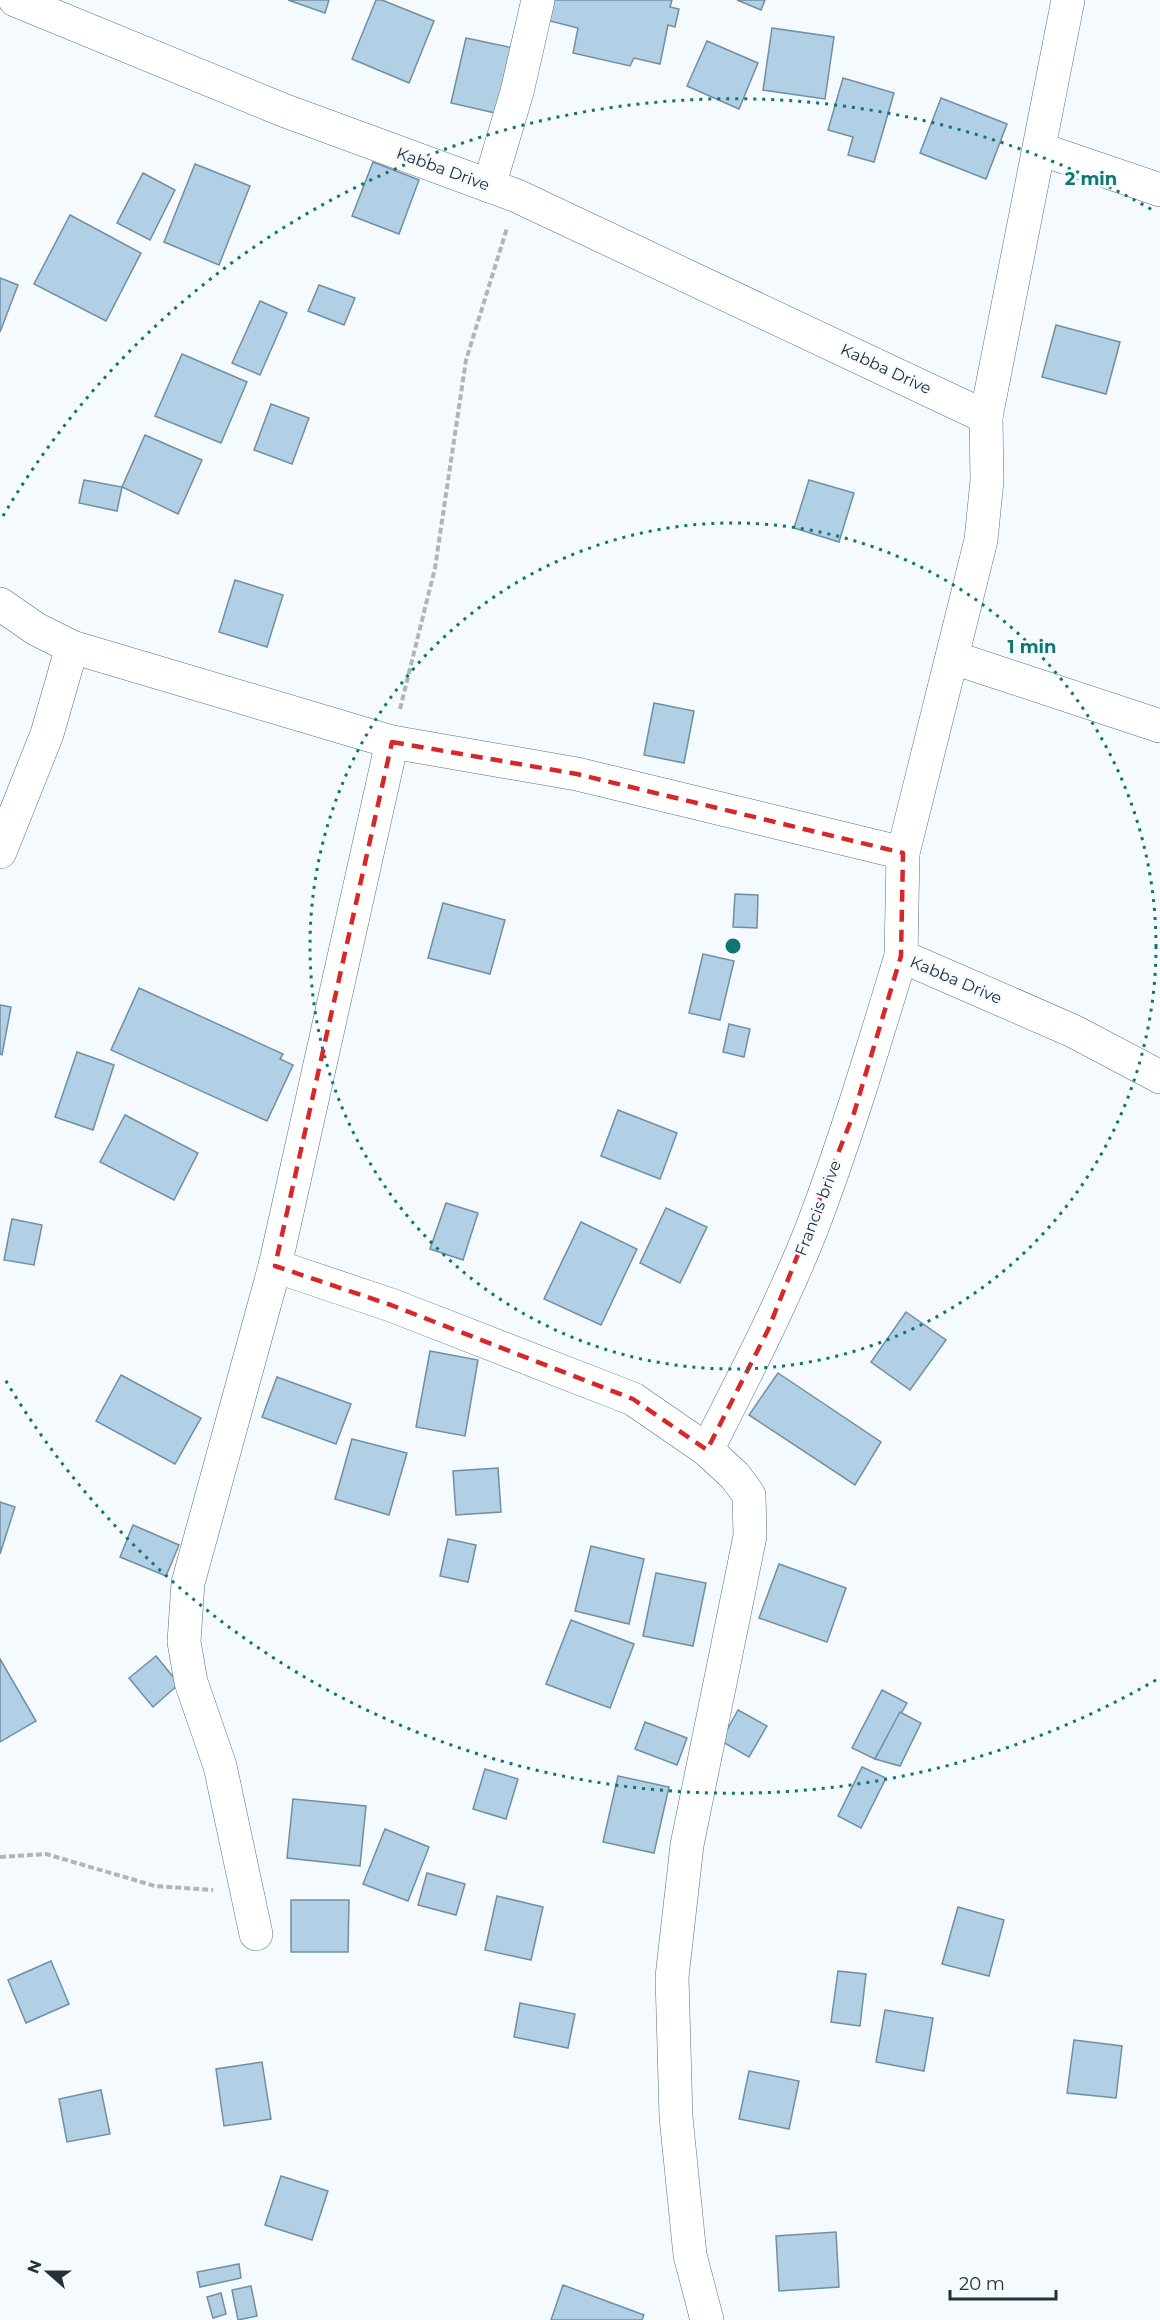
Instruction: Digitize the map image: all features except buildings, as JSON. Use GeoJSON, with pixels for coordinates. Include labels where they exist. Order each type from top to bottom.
{"type":"FeatureCollection","features":[{"type":"Feature","properties":{"kind":"street","name":"Kabba Drive"},"geometry":{"type":"LineString","coordinates":[[15,0],[283,110],[503,191],[986,417],[987,480],[981,540],[954,658],[903,853],[901,956],[1072,1031],[1160,1077]]}},
{"type":"Feature","properties":{"kind":"street"},"geometry":{"type":"LineString","coordinates":[[503,191],[517,92],[538,0]]}},
{"type":"Feature","properties":{"kind":"street"},"geometry":{"type":"LineString","coordinates":[[986,417],[1068,0]]}},
{"type":"Feature","properties":{"kind":"street"},"geometry":{"type":"LineString","coordinates":[[1040,149],[1160,190]]}},
{"type":"Feature","properties":{"kind":"street"},"geometry":{"type":"LineString","coordinates":[[0,603],[36,629],[72,647],[392,742],[577,774],[903,853]]}},
{"type":"Feature","properties":{"kind":"street"},"geometry":{"type":"LineString","coordinates":[[0,852],[47,734],[72,647]]}},
{"type":"Feature","properties":{"kind":"street"},"geometry":{"type":"LineString","coordinates":[[954,658],[1160,726]]}},
{"type":"Feature","properties":{"kind":"street"},"geometry":{"type":"LineString","coordinates":[[256,1934],[220,1766],[191,1682],[184,1642],[188,1583],[275,1266],[392,742]]}},
{"type":"Feature","properties":{"kind":"street","name":"Francis brive"},"geometry":{"type":"LineString","coordinates":[[707,1450],[768,1330],[811,1230],[854,1113],[901,956]]}},
{"type":"Feature","properties":{"kind":"street"},"geometry":{"type":"LineString","coordinates":[[275,1266],[391,1305],[633,1399],[707,1450],[735,1476],[749,1495],[750,1536],[687,1845],[672,1977],[676,2117],[690,2255],[707,2320]]}},
{"type":"Feature","properties":{"kind":"path"},"geometry":{"type":"LineString","coordinates":[[392,742],[435,568],[466,360],[503,191]]}},
{"type":"Feature","properties":{"kind":"path"},"geometry":{"type":"LineString","coordinates":[[0,1857],[46,1854],[155,1886],[247,1892]]}},
{"type":"Feature","properties":{"kind":"highlighted area"},"geometry":{"type":"Polygon","coordinates":[[[392,742],[577,774],[903,853],[901,956],[854,1113],[768,1330],[707,1450],[633,1399],[391,1305],[275,1266],[392,742]]]}}]}
